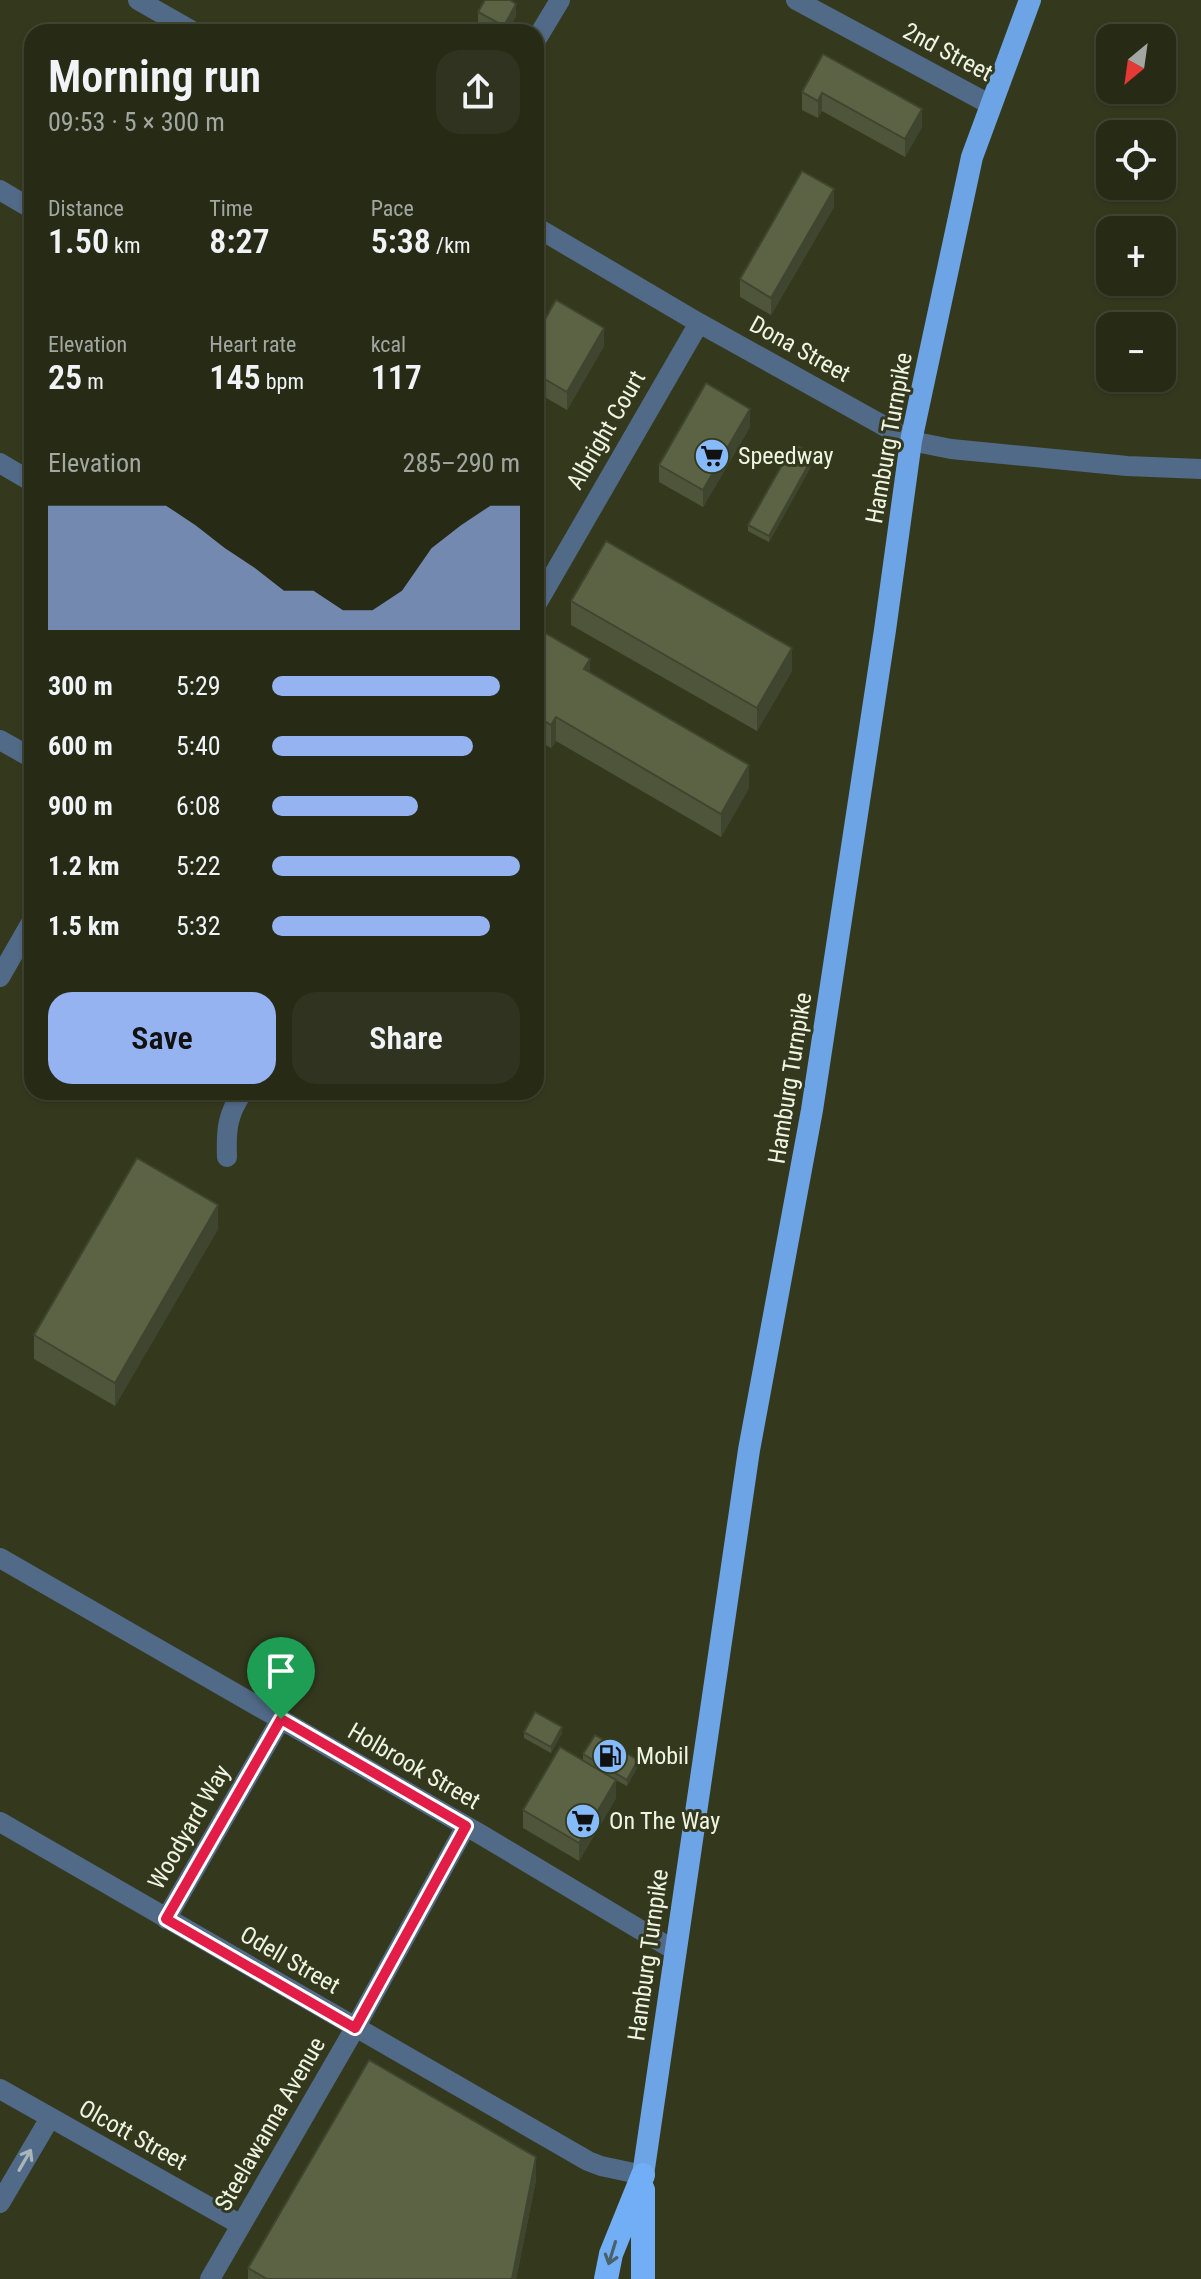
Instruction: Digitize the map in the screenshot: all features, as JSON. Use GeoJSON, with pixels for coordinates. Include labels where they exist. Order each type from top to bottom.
{"type":"FeatureCollection","features":[{"type":"Feature","properties":{"kind":"highway","name":"Hamburg Turnpike"},"geometry":{"type":"LineString","coordinates":[[643,2175],[749,1450],[812,1110],[911,441],[972,157],[1030,0]]}},
{"type":"Feature","properties":{"kind":"highway"},"geometry":{"type":"LineString","coordinates":[[606,2279],[611,2254],[643,2175]]}},
{"type":"Feature","properties":{"kind":"highway"},"geometry":{"type":"LineString","coordinates":[[643,2175],[643,2279]]}},
{"type":"Feature","properties":{"kind":"street"},"geometry":{"type":"LineString","coordinates":[[138,0],[180,24]]}},
{"type":"Feature","properties":{"kind":"street"},"geometry":{"type":"LineString","coordinates":[[544,27],[560,0]]}},
{"type":"Feature","properties":{"kind":"street","name":"2nd Street"},"geometry":{"type":"LineString","coordinates":[[796,0],[991,105]]}},
{"type":"Feature","properties":{"kind":"street"},"geometry":{"type":"LineString","coordinates":[[0,190],[24,204]]}},
{"type":"Feature","properties":{"kind":"street","name":"Dona Street"},"geometry":{"type":"LineString","coordinates":[[544,232],[699,323],[911,441],[951,449],[1127,466],[1201,469]]}},
{"type":"Feature","properties":{"kind":"street","name":"Albright Court"},"geometry":{"type":"LineString","coordinates":[[544,591],[699,323]]}},
{"type":"Feature","properties":{"kind":"street"},"geometry":{"type":"LineString","coordinates":[[0,463],[24,477]]}},
{"type":"Feature","properties":{"kind":"street"},"geometry":{"type":"LineString","coordinates":[[0,740],[24,754]]}},
{"type":"Feature","properties":{"kind":"street"},"geometry":{"type":"LineString","coordinates":[[0,977],[24,935]]}},
{"type":"Feature","properties":{"kind":"street"},"geometry":{"type":"LineString","coordinates":[[227,1157],[225,1127],[237,1100]]}},
{"type":"Feature","properties":{"kind":"street","name":"Holbrook Street"},"geometry":{"type":"LineString","coordinates":[[0,1558],[466,1826],[674,1950]]}},
{"type":"Feature","properties":{"kind":"street","name":"Woodyard Way"},"geometry":{"type":"LineString","coordinates":[[166,1919],[281,1719]]}},
{"type":"Feature","properties":{"kind":"street","name":"Odell Street"},"geometry":{"type":"LineString","coordinates":[[0,1822],[588,2161],[643,2175]]}},
{"type":"Feature","properties":{"kind":"street","name":"Steelawanna Avenue"},"geometry":{"type":"LineString","coordinates":[[210,2279],[355,2028],[466,1826]]}},
{"type":"Feature","properties":{"kind":"street","name":"Olcott Street"},"geometry":{"type":"LineString","coordinates":[[0,2089],[241,2225]]}},
{"type":"Feature","properties":{"kind":"street"},"geometry":{"type":"LineString","coordinates":[[0,2203],[50,2118]]}},
{"type":"Feature","properties":{"kind":"building"},"geometry":{"type":"Polygon","coordinates":[[[485,0],[510,0],[516,4],[505,24],[478,12],[485,0]]]}},
{"type":"Feature","properties":{"kind":"building"},"geometry":{"type":"Polygon","coordinates":[[[823,54],[922,109],[905,139],[822,93],[818,101],[802,92],[823,54]]]}},
{"type":"Feature","properties":{"kind":"building"},"geometry":{"type":"Polygon","coordinates":[[[802,171],[834,189],[771,298],[740,279],[802,171]]]}},
{"type":"Feature","properties":{"kind":"building"},"geometry":{"type":"Polygon","coordinates":[[[556,300],[604,328],[567,392],[544,379],[544,321],[556,300]]]}},
{"type":"Feature","properties":{"kind":"building"},"geometry":{"type":"Polygon","coordinates":[[[706,383],[750,409],[703,490],[659,465],[706,383]]]}},
{"type":"Feature","properties":{"kind":"building"},"geometry":{"type":"Polygon","coordinates":[[[794,444],[814,455],[769,536],[748,525],[794,444]]]}},
{"type":"Feature","properties":{"kind":"building"},"geometry":{"type":"Polygon","coordinates":[[[606,541],[792,648],[757,708],[571,601],[606,541]]]}},
{"type":"Feature","properties":{"kind":"building"},"geometry":{"type":"Polygon","coordinates":[[[544,635],[590,659],[584,669],[749,765],[721,814],[556,717],[551,725],[544,721],[544,635]]]}},
{"type":"Feature","properties":{"kind":"building"},"geometry":{"type":"Polygon","coordinates":[[[137,1158],[218,1205],[115,1383],[34,1335],[137,1158]]]}},
{"type":"Feature","properties":{"kind":"building"},"geometry":{"type":"Polygon","coordinates":[[[535,1712],[562,1727],[551,1747],[524,1732],[535,1712]]]}},
{"type":"Feature","properties":{"kind":"building"},"geometry":{"type":"Polygon","coordinates":[[[595,1735],[638,1760],[627,1780],[583,1754],[595,1735]]]}},
{"type":"Feature","properties":{"kind":"building"},"geometry":{"type":"Polygon","coordinates":[[[560,1747],[616,1780],[579,1843],[523,1810],[560,1747]]]}},
{"type":"Feature","properties":{"kind":"building"},"geometry":{"type":"Polygon","coordinates":[[[369,2060],[536,2157],[512,2279],[267,2279],[248,2268],[369,2060]]]}},
{"type":"Feature","properties":{"kind":"place","name":"Speedway"},"geometry":{"type":"Point","coordinates":[712,456]}},
{"type":"Feature","properties":{"kind":"place","name":"Mobil"},"geometry":{"type":"Point","coordinates":[610,1756]}},
{"type":"Feature","properties":{"kind":"place","name":"On The Way"},"geometry":{"type":"Point","coordinates":[583,1821]}},
{"type":"Feature","properties":{"kind":"route"},"geometry":{"type":"LineString","coordinates":[[281,1719],[466,1826],[355,2028],[166,1919],[281,1719]]}}]}
